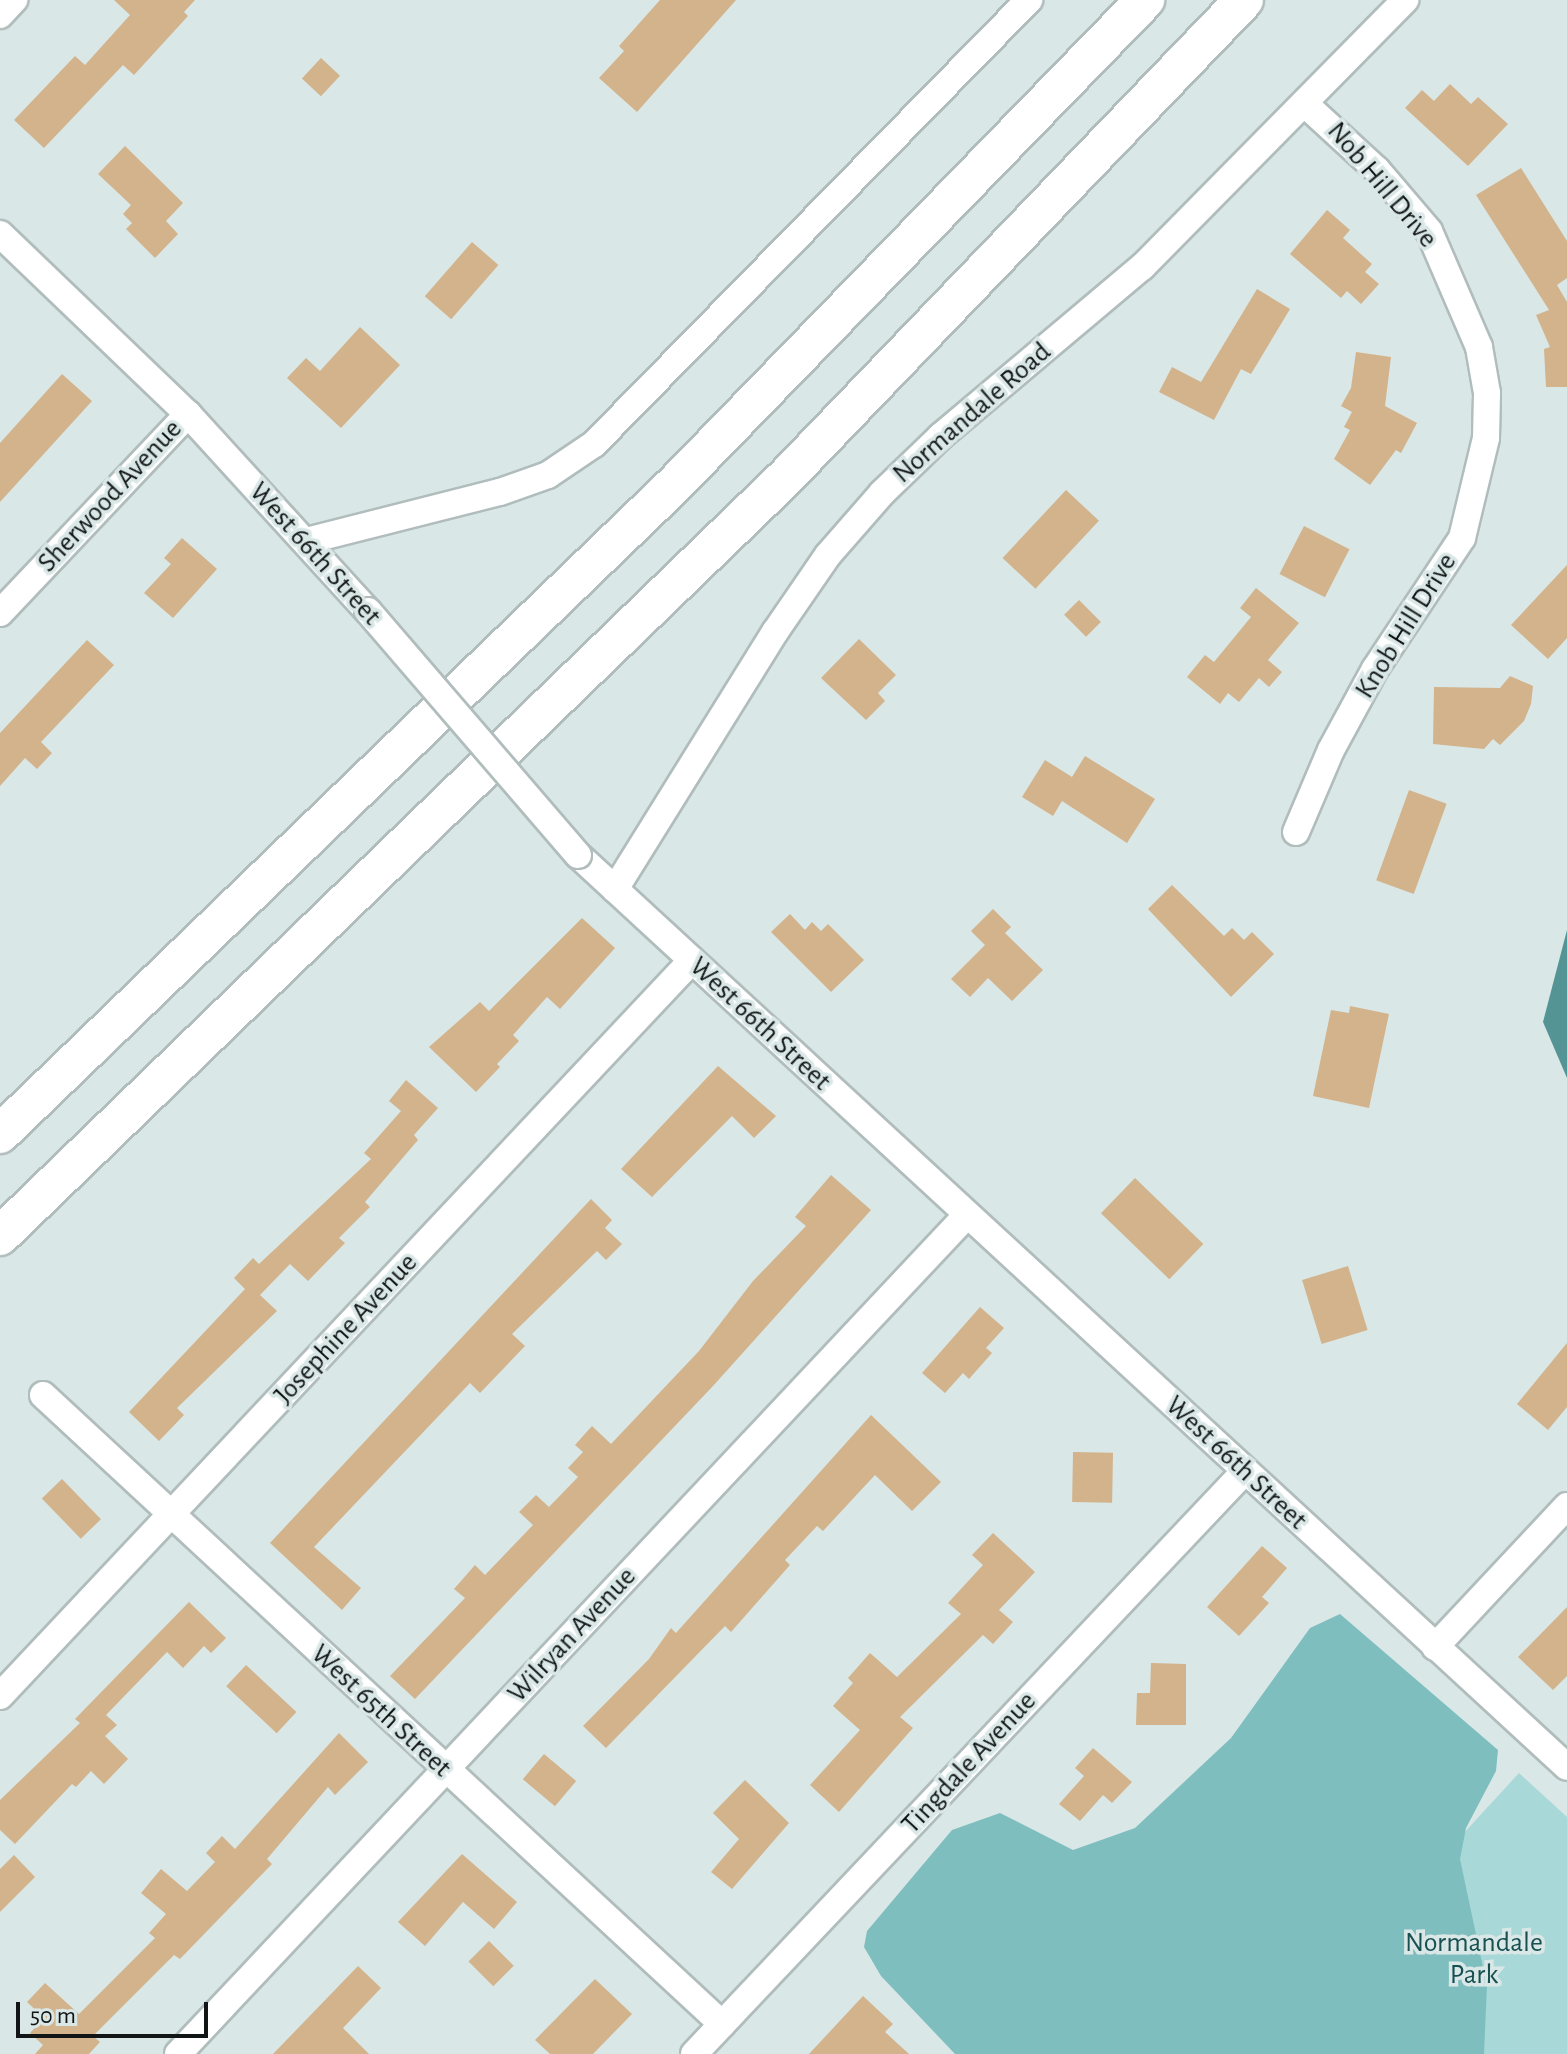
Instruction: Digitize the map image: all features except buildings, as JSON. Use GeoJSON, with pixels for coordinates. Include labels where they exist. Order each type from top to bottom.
{"type":"FeatureCollection","features":[{"type":"Feature","properties":{"kind":"highway"},"geometry":{"type":"LineString","coordinates":[[0,1134],[675,484],[1145,0]]}},
{"type":"Feature","properties":{"kind":"highway"},"geometry":{"type":"LineString","coordinates":[[0,1236],[786,477],[1244,0]]}},
{"type":"Feature","properties":{"kind":"street"},"geometry":{"type":"LineString","coordinates":[[0,15],[14,0]]}},
{"type":"Feature","properties":{"kind":"street"},"geometry":{"type":"LineString","coordinates":[[306,541],[500,492],[548,475],[594,444],[1029,0]]}},
{"type":"Feature","properties":{"kind":"street","name":"Normandale Road"},"geometry":{"type":"LineString","coordinates":[[615,889],[775,632],[828,555],[882,493],[941,436],[1142,267],[1306,105],[1405,0]]}},
{"type":"Feature","properties":{"kind":"street","name":"Nob Hill Drive"},"geometry":{"type":"LineString","coordinates":[[1306,105],[1377,170],[1429,231],[1479,347],[1487,411]]}},
{"type":"Feature","properties":{"kind":"street","name":"West 66th Street"},"geometry":{"type":"LineString","coordinates":[[0,234],[188,414],[368,611],[578,855],[1567,1767]]}},
{"type":"Feature","properties":{"kind":"street","name":"Knob Hill Drive"},"geometry":{"type":"LineString","coordinates":[[1296,832],[1331,750],[1375,669],[1462,538],[1478,484],[1487,411]]}},
{"type":"Feature","properties":{"kind":"street","name":"Sherwood Avenue"},"geometry":{"type":"LineString","coordinates":[[0,613],[188,414]]}},
{"type":"Feature","properties":{"kind":"street","name":"Josephine Avenue"},"geometry":{"type":"LineString","coordinates":[[0,1696],[692,960]]}},
{"type":"Feature","properties":{"kind":"street","name":"Wilryan Avenue"},"geometry":{"type":"LineString","coordinates":[[178,2054],[967,1215]]}},
{"type":"Feature","properties":{"kind":"street","name":"West 65th Street"},"geometry":{"type":"LineString","coordinates":[[43,1395],[169,1516],[722,2024]]}},
{"type":"Feature","properties":{"kind":"street","name":"Tingdale Avenue"},"geometry":{"type":"LineString","coordinates":[[694,2054],[1245,1471]]}},
{"type":"Feature","properties":{"kind":"street"},"geometry":{"type":"LineString","coordinates":[[1435,1647],[1567,1506]]}},
{"type":"Feature","properties":{"kind":"green space"},"geometry":{"type":"Polygon","coordinates":[[[1340,1614],[1498,1750],[1496,1771],[1466,1828],[1460,1859],[1487,1986],[1484,2054],[955,2054],[881,1976],[864,1947],[867,1931],[952,1830],[1000,1813],[1073,1850],[1135,1828],[1231,1738],[1310,1628],[1340,1614]]]}},
{"type":"Feature","properties":{"kind":"green space","name":"Normandale Park"},"geometry":{"type":"Polygon","coordinates":[[[1519,1773],[1567,1817],[1567,2054],[1261,2054],[1519,1773]]]}},
{"type":"Feature","properties":{"kind":"shaded area"},"geometry":{"type":"Polygon","coordinates":[[[1567,930],[1567,1078],[1543,1022],[1567,930]]]}}]}
